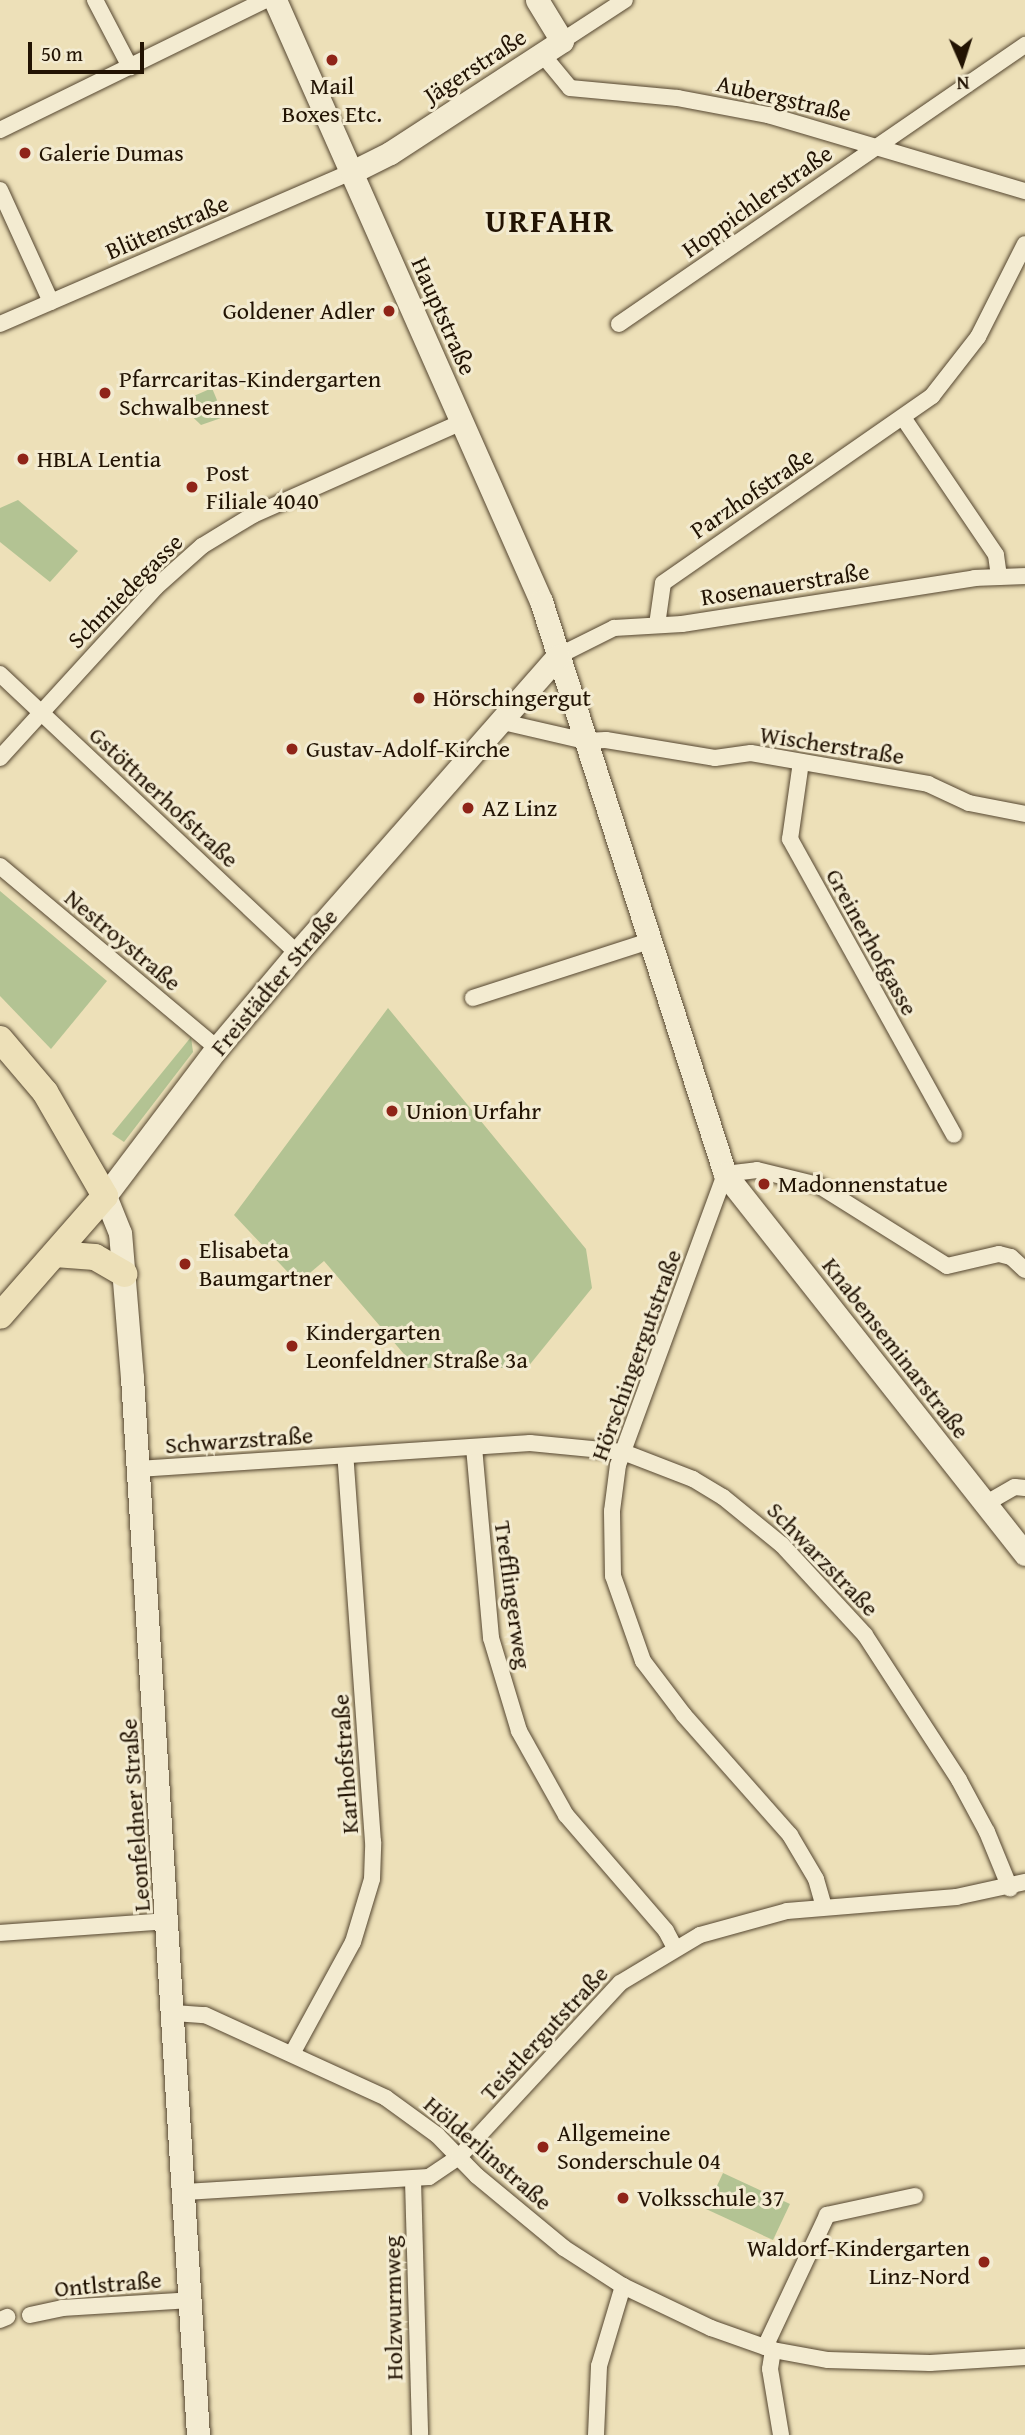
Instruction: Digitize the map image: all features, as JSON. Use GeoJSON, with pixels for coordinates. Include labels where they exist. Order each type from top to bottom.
{"type":"FeatureCollection","features":[{"type":"Feature","properties":{"kind":"main road"},"geometry":{"type":"LineString","coordinates":[[0,1039],[45,1092],[105,1196]]}},
{"type":"Feature","properties":{"kind":"main road","name":"Freistädter Straße"},"geometry":{"type":"LineString","coordinates":[[0,1316],[105,1196]]}},
{"type":"Feature","properties":{"kind":"main road"},"geometry":{"type":"LineString","coordinates":[[55,1254],[95,1257],[124,1274]]}},
{"type":"Feature","properties":{"kind":"street"},"geometry":{"type":"LineString","coordinates":[[94,0],[130,67]]}},
{"type":"Feature","properties":{"kind":"street"},"geometry":{"type":"LineString","coordinates":[[0,130],[265,0]]}},
{"type":"Feature","properties":{"kind":"street","name":"Hauptstraße"},"geometry":{"type":"LineString","coordinates":[[275,0],[541,601],[558,656]]}},
{"type":"Feature","properties":{"kind":"street"},"geometry":{"type":"LineString","coordinates":[[537,0],[562,41]]}},
{"type":"Feature","properties":{"kind":"street","name":"Jägerstraße"},"geometry":{"type":"LineString","coordinates":[[352,172],[390,153],[625,0]]}},
{"type":"Feature","properties":{"kind":"street","name":"Hoppichlerstraße"},"geometry":{"type":"LineString","coordinates":[[619,324],[1025,45]]}},
{"type":"Feature","properties":{"kind":"street","name":"Aubergstraße"},"geometry":{"type":"LineString","coordinates":[[542,54],[570,88],[719,105],[878,145],[1025,191]]}},
{"type":"Feature","properties":{"kind":"street","name":"Blütenstraße"},"geometry":{"type":"LineString","coordinates":[[0,324],[352,172]]}},
{"type":"Feature","properties":{"kind":"street"},"geometry":{"type":"LineString","coordinates":[[0,190],[51,302]]}},
{"type":"Feature","properties":{"kind":"street","name":"Parzhofstraße"},"geometry":{"type":"LineString","coordinates":[[657,625],[663,583],[904,419],[932,396],[964,358],[994,309],[1025,244]]}},
{"type":"Feature","properties":{"kind":"street"},"geometry":{"type":"LineString","coordinates":[[904,419],[996,555],[999,577]]}},
{"type":"Feature","properties":{"kind":"street","name":"Schmiedegasse"},"geometry":{"type":"LineString","coordinates":[[0,758],[156,587],[202,546],[253,515],[462,422]]}},
{"type":"Feature","properties":{"kind":"street","name":"Rosenauerstraße"},"geometry":{"type":"LineString","coordinates":[[558,656],[614,628],[657,625],[999,577],[1025,576]]}},
{"type":"Feature","properties":{"kind":"street","name":"Freistädter Straße"},"geometry":{"type":"LineString","coordinates":[[105,1196],[217,1048],[558,656]]}},
{"type":"Feature","properties":{"kind":"street","name":"Knabenseminarstraße"},"geometry":{"type":"LineString","coordinates":[[558,656],[725,1174],[1025,1554]]}},
{"type":"Feature","properties":{"kind":"street","name":"Gstöttnerhofstraße"},"geometry":{"type":"LineString","coordinates":[[0,674],[297,953]]}},
{"type":"Feature","properties":{"kind":"street"},"geometry":{"type":"LineString","coordinates":[[503,722],[585,741]]}},
{"type":"Feature","properties":{"kind":"street","name":"Wischerstraße"},"geometry":{"type":"LineString","coordinates":[[585,741],[606,740],[716,758],[751,753],[935,785],[969,803],[1025,814]]}},
{"type":"Feature","properties":{"kind":"street","name":"Greinerhofgasse"},"geometry":{"type":"LineString","coordinates":[[801,762],[790,830],[793,845],[954,1135]]}},
{"type":"Feature","properties":{"kind":"street","name":"Nestroystraße"},"geometry":{"type":"LineString","coordinates":[[0,866],[217,1048]]}},
{"type":"Feature","properties":{"kind":"street"},"geometry":{"type":"LineString","coordinates":[[473,998],[649,941]]}},
{"type":"Feature","properties":{"kind":"street"},"geometry":{"type":"LineString","coordinates":[[725,1174],[757,1170],[818,1185],[947,1266],[999,1254],[1011,1257],[1025,1270]]}},
{"type":"Feature","properties":{"kind":"street","name":"Hörschingergutstraße"},"geometry":{"type":"LineString","coordinates":[[725,1174],[615,1477],[610,1543],[613,1576],[628,1629],[660,1686],[790,1835],[816,1879],[824,1907]]}},
{"type":"Feature","properties":{"kind":"street","name":"Leonfeldner Straße"},"geometry":{"type":"LineString","coordinates":[[105,1196],[118,1226],[124,1274],[174,2013],[198,2435]]}},
{"type":"Feature","properties":{"kind":"street","name":"Schwarzstraße"},"geometry":{"type":"LineString","coordinates":[[138,1469],[474,1447],[566,1444],[623,1452],[693,1479],[723,1497],[816,1578],[865,1635],[928,1726],[1017,1885]]}},
{"type":"Feature","properties":{"kind":"street","name":"Trefflingerweg"},"geometry":{"type":"LineString","coordinates":[[474,1447],[491,1638],[519,1731],[566,1815],[666,1931],[675,1948]]}},
{"type":"Feature","properties":{"kind":"street","name":"Karlhofstraße"},"geometry":{"type":"LineString","coordinates":[[293,2052],[353,1942],[372,1879],[373,1842],[345,1455]]}},
{"type":"Feature","properties":{"kind":"street"},"geometry":{"type":"LineString","coordinates":[[985,1504],[1015,1488],[1025,1488]]}},
{"type":"Feature","properties":{"kind":"street","name":"Teistlergutstraße"},"geometry":{"type":"LineString","coordinates":[[185,2192],[429,2177],[459,2157],[599,2003],[646,1964],[675,1948],[748,1918],[824,1907],[956,1897],[1017,1885]]}},
{"type":"Feature","properties":{"kind":"street"},"geometry":{"type":"LineString","coordinates":[[0,1933],[168,1921]]}},
{"type":"Feature","properties":{"kind":"street","name":"Hölderlinstraße"},"geometry":{"type":"LineString","coordinates":[[174,2013],[199,2013],[293,2052],[386,2098],[459,2157],[531,2224],[623,2286],[701,2324],[769,2349],[828,2360],[895,2364],[1025,2357]]}},
{"type":"Feature","properties":{"kind":"street","name":"Holzwurmweg"},"geometry":{"type":"LineString","coordinates":[[413,2180],[420,2435]]}},
{"type":"Feature","properties":{"kind":"street"},"geometry":{"type":"LineString","coordinates":[[781,2435],[769,2349],[827,2215],[915,2196]]}},
{"type":"Feature","properties":{"kind":"street"},"geometry":{"type":"LineString","coordinates":[[596,2435],[599,2366],[623,2286]]}},
{"type":"Feature","properties":{"kind":"street","name":"Ontlstraße"},"geometry":{"type":"LineString","coordinates":[[30,2315],[62,2308],[191,2300]]}},
{"type":"Feature","properties":{"kind":"green space"},"geometry":{"type":"Polygon","coordinates":[[[212,388],[224,417],[201,425],[178,403],[212,388]]]}},
{"type":"Feature","properties":{"kind":"green space"},"geometry":{"type":"Polygon","coordinates":[[[18,500],[78,551],[50,582],[0,542],[0,508],[18,500]]]}},
{"type":"Feature","properties":{"kind":"green space"},"geometry":{"type":"Polygon","coordinates":[[[0,891],[107,981],[51,1049],[0,996],[0,891]]]}},
{"type":"Feature","properties":{"kind":"green space","name":"Union Urfahr"},"geometry":{"type":"Polygon","coordinates":[[[388,1008],[586,1249],[592,1288],[527,1368],[416,1368],[324,1261],[298,1283],[234,1215],[388,1008]]]}},
{"type":"Feature","properties":{"kind":"green space"},"geometry":{"type":"Polygon","coordinates":[[[191,1037],[193,1052],[124,1142],[112,1134],[191,1037]]]}},
{"type":"Feature","properties":{"kind":"green space"},"geometry":{"type":"Polygon","coordinates":[[[723,2173],[790,2204],[773,2240],[706,2209],[723,2173]]]}},
{"type":"Feature","properties":{"kind":"place","name":"Mail Boxes Etc."},"geometry":{"type":"Point","coordinates":[332,60]}},
{"type":"Feature","properties":{"kind":"place","name":"Galerie Dumas"},"geometry":{"type":"Point","coordinates":[25,153]}},
{"type":"Feature","properties":{"kind":"place","name":"Goldener Adler"},"geometry":{"type":"Point","coordinates":[389,311]}},
{"type":"Feature","properties":{"kind":"place","name":"Pfarrcaritas-Kindergarten Schwalbennest"},"geometry":{"type":"Point","coordinates":[105,393]}},
{"type":"Feature","properties":{"kind":"place","name":"HBLA Lentia"},"geometry":{"type":"Point","coordinates":[23,459]}},
{"type":"Feature","properties":{"kind":"place","name":"Post Filiale 4040"},"geometry":{"type":"Point","coordinates":[192,487]}},
{"type":"Feature","properties":{"kind":"place","name":"Hörschingergut"},"geometry":{"type":"Point","coordinates":[419,698]}},
{"type":"Feature","properties":{"kind":"place","name":"Gustav-Adolf-Kirche"},"geometry":{"type":"Point","coordinates":[292,749]}},
{"type":"Feature","properties":{"kind":"place","name":"AZ Linz"},"geometry":{"type":"Point","coordinates":[468,808]}},
{"type":"Feature","properties":{"kind":"place","name":"Union Urfahr"},"geometry":{"type":"Point","coordinates":[392,1111]}},
{"type":"Feature","properties":{"kind":"place","name":"Madonnenstatue"},"geometry":{"type":"Point","coordinates":[764,1184]}},
{"type":"Feature","properties":{"kind":"place","name":"Elisabeta Baumgartner"},"geometry":{"type":"Point","coordinates":[185,1264]}},
{"type":"Feature","properties":{"kind":"place","name":"Kindergarten Leonfeldner Straße 3a"},"geometry":{"type":"Point","coordinates":[292,1346]}},
{"type":"Feature","properties":{"kind":"place","name":"Allgemeine Sonderschule 04"},"geometry":{"type":"Point","coordinates":[543,2147]}},
{"type":"Feature","properties":{"kind":"place","name":"Volksschule 37"},"geometry":{"type":"Point","coordinates":[623,2198]}},
{"type":"Feature","properties":{"kind":"place","name":"Waldorf-Kindergarten Linz-Nord"},"geometry":{"type":"Point","coordinates":[984,2262]}},
{"type":"Feature","properties":{"kind":"district","name":"URFAHR"},"geometry":{"type":"Point","coordinates":[550,221]}}]}
